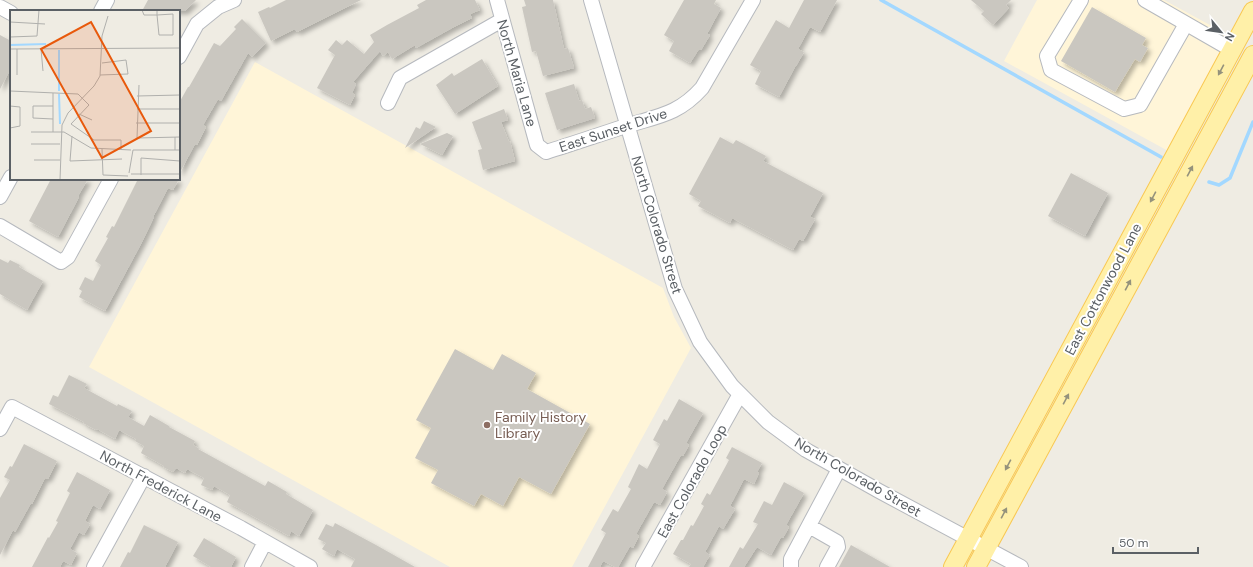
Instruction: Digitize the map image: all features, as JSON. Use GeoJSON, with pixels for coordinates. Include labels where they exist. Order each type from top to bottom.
{"type":"FeatureCollection","features":[{"type":"Feature","properties":{"kind":"main road","name":"East Cottonwood Lane"},"geometry":{"type":"LineString","coordinates":[[953,567],[1253,11]]}},
{"type":"Feature","properties":{"kind":"main road","name":"East Cottonwood Lane"},"geometry":{"type":"LineString","coordinates":[[976,567],[1253,55]]}},
{"type":"Feature","properties":{"kind":"street"},"geometry":{"type":"LineString","coordinates":[[102,10],[107,0]]}},
{"type":"Feature","properties":{"kind":"street"},"geometry":{"type":"LineString","coordinates":[[180,55],[197,24],[218,7],[234,0]]}},
{"type":"Feature","properties":{"kind":"street","name":"North Maria Lane"},"geometry":{"type":"LineString","coordinates":[[496,0],[537,145]]}},
{"type":"Feature","properties":{"kind":"street","name":"North Colorado Street"},"geometry":{"type":"LineString","coordinates":[[591,0],[675,289],[700,342],[732,386],[768,422],[806,450],[1021,567]]}},
{"type":"Feature","properties":{"kind":"street","name":"East Sunset Drive"},"geometry":{"type":"LineString","coordinates":[[537,145],[546,152],[660,116],[682,106],[693,98],[709,77],[753,0]]}},
{"type":"Feature","properties":{"kind":"street"},"geometry":{"type":"LineString","coordinates":[[1081,0],[1048,56],[1051,70],[1124,109],[1140,105],[1186,24]]}},
{"type":"Feature","properties":{"kind":"street"},"geometry":{"type":"LineString","coordinates":[[1145,0],[1232,50]]}},
{"type":"Feature","properties":{"kind":"street"},"geometry":{"type":"LineString","coordinates":[[0,7],[10,12]]}},
{"type":"Feature","properties":{"kind":"street"},"geometry":{"type":"LineString","coordinates":[[388,103],[400,78],[502,20]]}},
{"type":"Feature","properties":{"kind":"street"},"geometry":{"type":"LineString","coordinates":[[0,197],[10,179]]}},
{"type":"Feature","properties":{"kind":"street"},"geometry":{"type":"LineString","coordinates":[[0,226],[61,262],[68,257],[111,180]]}},
{"type":"Feature","properties":{"kind":"street","name":"East Colorado Loop"},"geometry":{"type":"LineString","coordinates":[[644,567],[740,394]]}},
{"type":"Feature","properties":{"kind":"street","name":"North Frederick Lane"},"geometry":{"type":"LineString","coordinates":[[0,429],[12,407],[144,476],[310,567]]}},
{"type":"Feature","properties":{"kind":"street"},"geometry":{"type":"LineString","coordinates":[[791,567],[791,559],[839,469]]}},
{"type":"Feature","properties":{"kind":"street"},"geometry":{"type":"LineString","coordinates":[[94,567],[144,476]]}},
{"type":"Feature","properties":{"kind":"street"},"geometry":{"type":"LineString","coordinates":[[809,526],[837,542],[838,547],[827,567]]}},
{"type":"Feature","properties":{"kind":"street"},"geometry":{"type":"LineString","coordinates":[[252,567],[265,542]]}},
{"type":"Feature","properties":{"kind":"shaded area"},"geometry":{"type":"Polygon","coordinates":[[[1037,0],[1164,0],[1232,37],[1170,152],[1004,61],[1037,0]]]}},
{"type":"Feature","properties":{"kind":"shaded area"},"geometry":{"type":"Polygon","coordinates":[[[255,62],[663,288],[674,317],[691,348],[572,567],[450,567],[89,367],[255,62]]]}},
{"type":"Feature","properties":{"kind":"building"},"geometry":{"type":"Polygon","coordinates":[[[148,0],[196,0],[185,11],[143,10],[148,0]]]}},
{"type":"Feature","properties":{"kind":"building"},"geometry":{"type":"Polygon","coordinates":[[[286,0],[361,0],[297,32],[295,29],[271,41],[258,12],[286,0]]]}},
{"type":"Feature","properties":{"kind":"building"},"geometry":{"type":"Polygon","coordinates":[[[426,0],[475,0],[480,10],[470,14],[472,18],[416,48],[415,45],[392,59],[388,52],[383,56],[380,51],[353,82],[356,84],[352,93],[355,95],[350,105],[317,88],[335,55],[328,50],[336,40],[342,45],[347,40],[364,54],[374,42],[370,35],[419,8],[417,5],[426,0]]]}},
{"type":"Feature","properties":{"kind":"building"},"geometry":{"type":"Polygon","coordinates":[[[524,0],[553,0],[564,49],[568,48],[574,68],[543,76],[536,51],[532,52],[522,7],[526,6],[524,0]]]}},
{"type":"Feature","properties":{"kind":"building"},"geometry":{"type":"Polygon","coordinates":[[[684,0],[716,0],[714,4],[721,8],[707,34],[710,35],[701,50],[699,49],[690,63],[669,51],[674,41],[664,35],[684,0]]]}},
{"type":"Feature","properties":{"kind":"building"},"geometry":{"type":"Polygon","coordinates":[[[804,0],[837,0],[820,32],[810,27],[798,49],[804,52],[779,97],[755,84],[761,71],[750,65],[776,20],[789,28],[804,0]]]}},
{"type":"Feature","properties":{"kind":"building"},"geometry":{"type":"Polygon","coordinates":[[[971,0],[1011,0],[1006,5],[1009,8],[993,25],[981,14],[984,11],[971,0]]]}},
{"type":"Feature","properties":{"kind":"building"},"geometry":{"type":"Polygon","coordinates":[[[1092,7],[1146,38],[1142,45],[1148,48],[1140,62],[1135,59],[1115,92],[1061,61],[1092,7]]]}},
{"type":"Feature","properties":{"kind":"building"},"geometry":{"type":"Polygon","coordinates":[[[242,19],[266,43],[252,57],[248,53],[221,101],[218,99],[203,125],[206,127],[180,172],[180,101],[214,43],[220,46],[236,29],[234,27],[242,19]]]}},
{"type":"Feature","properties":{"kind":"building"},"geometry":{"type":"Polygon","coordinates":[[[0,35],[10,40],[10,70],[0,89],[0,35]]]}},
{"type":"Feature","properties":{"kind":"building"},"geometry":{"type":"Polygon","coordinates":[[[482,59],[498,86],[455,114],[436,85],[452,73],[454,76],[482,59]]]}},
{"type":"Feature","properties":{"kind":"building"},"geometry":{"type":"Polygon","coordinates":[[[574,84],[579,101],[582,100],[585,109],[591,107],[595,118],[557,130],[545,93],[574,84]]]}},
{"type":"Feature","properties":{"kind":"building"},"geometry":{"type":"Polygon","coordinates":[[[504,109],[508,120],[501,122],[509,142],[510,141],[515,161],[483,170],[478,150],[482,149],[472,122],[504,109]]]}},
{"type":"Feature","properties":{"kind":"building"},"geometry":{"type":"Polygon","coordinates":[[[424,121],[436,127],[405,148],[416,127],[420,129],[424,121]]]}},
{"type":"Feature","properties":{"kind":"building"},"geometry":{"type":"Polygon","coordinates":[[[447,133],[453,136],[442,155],[420,144],[447,133]]]}},
{"type":"Feature","properties":{"kind":"building"},"geometry":{"type":"Polygon","coordinates":[[[720,137],[733,144],[736,140],[766,156],[763,161],[823,193],[810,217],[815,219],[803,241],[799,239],[793,250],[732,218],[730,223],[698,206],[701,201],[689,194],[720,137]]]}},
{"type":"Feature","properties":{"kind":"building"},"geometry":{"type":"Polygon","coordinates":[[[1071,173],[1108,193],[1085,236],[1048,216],[1071,173]]]}},
{"type":"Feature","properties":{"kind":"building"},"geometry":{"type":"Polygon","coordinates":[[[50,180],[87,180],[58,237],[29,221],[50,180]]]}},
{"type":"Feature","properties":{"kind":"building"},"geometry":{"type":"Polygon","coordinates":[[[138,180],[178,180],[173,190],[168,188],[142,242],[105,311],[79,297],[82,291],[79,289],[85,277],[93,281],[101,265],[95,261],[108,238],[106,237],[112,226],[114,227],[138,180]]]}},
{"type":"Feature","properties":{"kind":"building"},"geometry":{"type":"Polygon","coordinates":[[[0,259],[8,263],[10,260],[20,265],[19,267],[43,281],[27,310],[0,294],[0,259]]]}},
{"type":"Feature","properties":{"kind":"building"},"geometry":{"type":"Polygon","coordinates":[[[455,349],[493,370],[502,354],[536,373],[527,389],[590,424],[551,494],[519,477],[503,506],[481,494],[474,506],[431,483],[438,470],[415,458],[431,428],[416,420],[455,349]]]}},
{"type":"Feature","properties":{"kind":"building"},"geometry":{"type":"Polygon","coordinates":[[[69,375],[87,384],[84,388],[117,406],[118,404],[132,411],[128,417],[144,426],[150,415],[195,441],[193,445],[198,449],[265,486],[268,481],[313,510],[299,536],[291,531],[289,536],[227,502],[230,495],[214,486],[212,490],[201,485],[204,478],[187,469],[185,473],[176,468],[173,472],[163,467],[164,466],[141,453],[144,446],[135,441],[136,439],[119,430],[115,439],[49,404],[53,395],[58,397],[69,375]]]}},
{"type":"Feature","properties":{"kind":"building"},"geometry":{"type":"Polygon","coordinates":[[[679,399],[703,413],[686,443],[689,445],[683,456],[681,455],[662,489],[667,492],[660,505],[654,502],[636,534],[639,536],[633,548],[630,546],[618,567],[603,561],[600,567],[588,567],[606,533],[601,530],[613,509],[618,512],[631,489],[628,487],[639,464],[647,469],[660,444],[653,440],[664,419],[667,421],[679,399]]]}},
{"type":"Feature","properties":{"kind":"building"},"geometry":{"type":"Polygon","coordinates":[[[24,444],[57,461],[48,479],[45,478],[32,504],[31,503],[15,532],[13,530],[0,555],[0,498],[10,480],[4,477],[10,466],[12,467],[24,444]]]}},
{"type":"Feature","properties":{"kind":"building"},"geometry":{"type":"Polygon","coordinates":[[[732,447],[762,463],[757,472],[759,473],[754,484],[744,479],[730,506],[735,509],[723,529],[719,526],[705,552],[710,555],[703,567],[689,567],[691,564],[673,554],[691,525],[693,526],[704,506],[701,504],[707,493],[710,495],[729,460],[726,458],[732,447]]]}},
{"type":"Feature","properties":{"kind":"building"},"geometry":{"type":"Polygon","coordinates":[[[77,472],[110,490],[100,509],[93,505],[85,521],[90,524],[84,535],[79,532],[70,549],[77,553],[71,565],[63,561],[60,567],[32,567],[58,522],[56,521],[70,493],[67,491],[77,472]]]}},
{"type":"Feature","properties":{"kind":"building"},"geometry":{"type":"Polygon","coordinates":[[[784,482],[804,493],[786,525],[789,527],[783,538],[781,537],[771,555],[757,547],[744,567],[729,567],[740,547],[743,549],[758,524],[753,522],[764,501],[772,505],[784,482]]]}},
{"type":"Feature","properties":{"kind":"building"},"geometry":{"type":"Polygon","coordinates":[[[335,523],[415,567],[351,567],[355,559],[337,549],[334,556],[322,549],[326,543],[318,539],[326,524],[333,527],[335,523]]]}},
{"type":"Feature","properties":{"kind":"building"},"geometry":{"type":"Polygon","coordinates":[[[144,525],[178,542],[165,567],[120,567],[128,552],[130,553],[144,525]]]}},
{"type":"Feature","properties":{"kind":"building"},"geometry":{"type":"Polygon","coordinates":[[[204,538],[236,557],[231,567],[211,567],[193,556],[204,538]]]}},
{"type":"Feature","properties":{"kind":"building"},"geometry":{"type":"Polygon","coordinates":[[[851,545],[890,567],[839,567],[851,545]]]}},
{"type":"Feature","properties":{"kind":"waterway"},"geometry":{"type":"LineString","coordinates":[[881,0],[1161,157]]}},
{"type":"Feature","properties":{"kind":"waterway"},"geometry":{"type":"LineString","coordinates":[[1209,182],[1219,185],[1230,178],[1253,122]]}},
{"type":"Feature","properties":{"kind":"place","name":"Family History Library"},"geometry":{"type":"Point","coordinates":[487,425]}}]}
